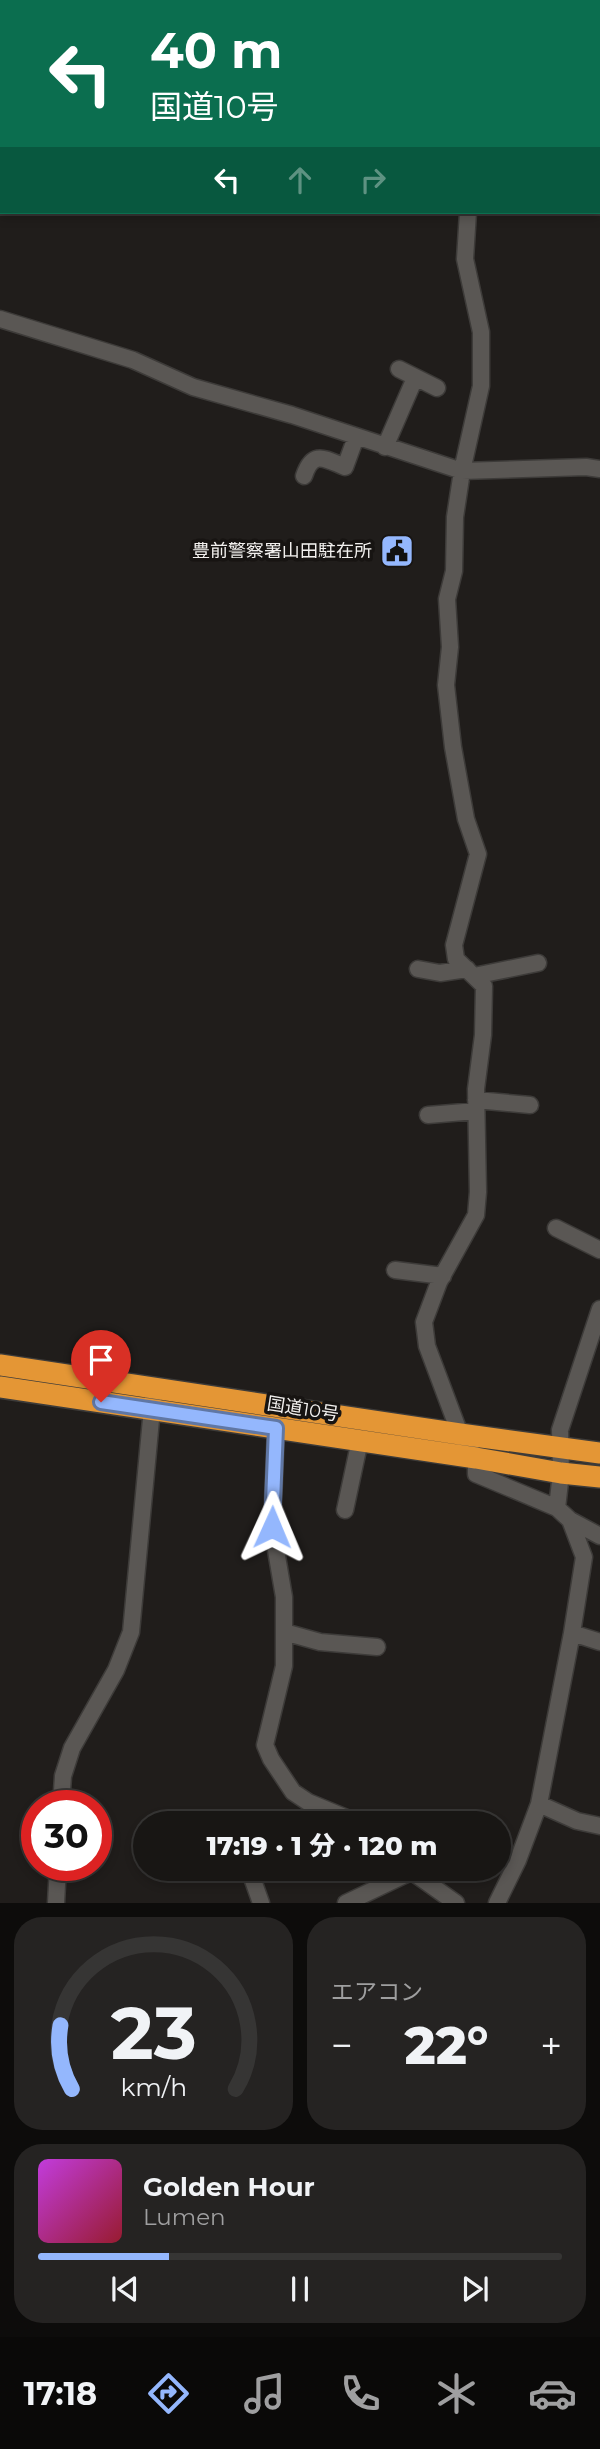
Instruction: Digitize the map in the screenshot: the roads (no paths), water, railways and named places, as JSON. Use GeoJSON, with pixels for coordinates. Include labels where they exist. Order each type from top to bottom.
{"type":"FeatureCollection","features":[{"type":"Feature","properties":{"kind":"highway","name":"国道10号"},"geometry":{"type":"LineString","coordinates":[[0,1365],[276,1428],[600,1477]]}},
{"type":"Feature","properties":{"kind":"highway","name":"国道10号"},"geometry":{"type":"LineString","coordinates":[[0,1387],[153,1399],[600,1453]]}},
{"type":"Feature","properties":{"kind":"street"},"geometry":{"type":"LineString","coordinates":[[468,214],[465,259],[481,332],[481,386],[455,517],[454,571],[447,599],[450,647],[446,685],[453,747],[464,807],[478,854],[454,945],[456,958],[484,986],[483,1035],[476,1105],[478,1192],[476,1215],[443,1276],[424,1322],[427,1346],[460,1434],[476,1458],[476,1474],[557,1508],[570,1520],[600,1535]]}},
{"type":"Feature","properties":{"kind":"street"},"geometry":{"type":"LineString","coordinates":[[0,319],[133,360],[193,387],[292,415],[462,471],[586,467],[600,469]]}},
{"type":"Feature","properties":{"kind":"street"},"geometry":{"type":"LineString","coordinates":[[399,369],[437,388]]}},
{"type":"Feature","properties":{"kind":"street"},"geometry":{"type":"LineString","coordinates":[[385,447],[415,378]]}},
{"type":"Feature","properties":{"kind":"street"},"geometry":{"type":"LineString","coordinates":[[304,476],[308,464],[320,457],[345,467],[356,437]]}},
{"type":"Feature","properties":{"kind":"street"},"geometry":{"type":"LineString","coordinates":[[418,969],[440,973],[471,973],[538,963]]}},
{"type":"Feature","properties":{"kind":"street"},"geometry":{"type":"LineString","coordinates":[[428,1115],[476,1105],[530,1105]]}},
{"type":"Feature","properties":{"kind":"street"},"geometry":{"type":"LineString","coordinates":[[556,1228],[600,1250]]}},
{"type":"Feature","properties":{"kind":"street"},"geometry":{"type":"LineString","coordinates":[[395,1270],[443,1276]]}},
{"type":"Feature","properties":{"kind":"street"},"geometry":{"type":"LineString","coordinates":[[557,1508],[561,1473],[561,1430],[600,1309]]}},
{"type":"Feature","properties":{"kind":"street"},"geometry":{"type":"LineString","coordinates":[[62,1790],[62,1776],[72,1748],[116,1670],[131,1632],[153,1399]]}},
{"type":"Feature","properties":{"kind":"street"},"geometry":{"type":"LineString","coordinates":[[276,1428],[272,1527],[284,1597],[284,1666],[265,1745],[293,1792],[307,1802],[329,1811]]}},
{"type":"Feature","properties":{"kind":"street"},"geometry":{"type":"LineString","coordinates":[[345,1510],[360,1440]]}},
{"type":"Feature","properties":{"kind":"street"},"geometry":{"type":"LineString","coordinates":[[497,1903],[518,1860],[539,1804],[572,1633],[583,1557],[570,1520]]}},
{"type":"Feature","properties":{"kind":"street"},"geometry":{"type":"LineString","coordinates":[[284,1632],[320,1642],[377,1647]]}},
{"type":"Feature","properties":{"kind":"street"},"geometry":{"type":"LineString","coordinates":[[572,1633],[600,1642]]}},
{"type":"Feature","properties":{"kind":"street"},"geometry":{"type":"LineString","coordinates":[[539,1804],[577,1821],[600,1826]]}},
{"type":"Feature","properties":{"kind":"street"},"geometry":{"type":"LineString","coordinates":[[56,1903],[57,1881]]}},
{"type":"Feature","properties":{"kind":"street"},"geometry":{"type":"LineString","coordinates":[[253,1881],[261,1903]]}},
{"type":"Feature","properties":{"kind":"street"},"geometry":{"type":"LineString","coordinates":[[346,1903],[390,1881]]}},
{"type":"Feature","properties":{"kind":"street"},"geometry":{"type":"LineString","coordinates":[[424,1881],[456,1903]]}},
{"type":"Feature","properties":{"kind":"place","name":"豊前警察署山田駐在所"},"geometry":{"type":"Point","coordinates":[397,551]}}]}
